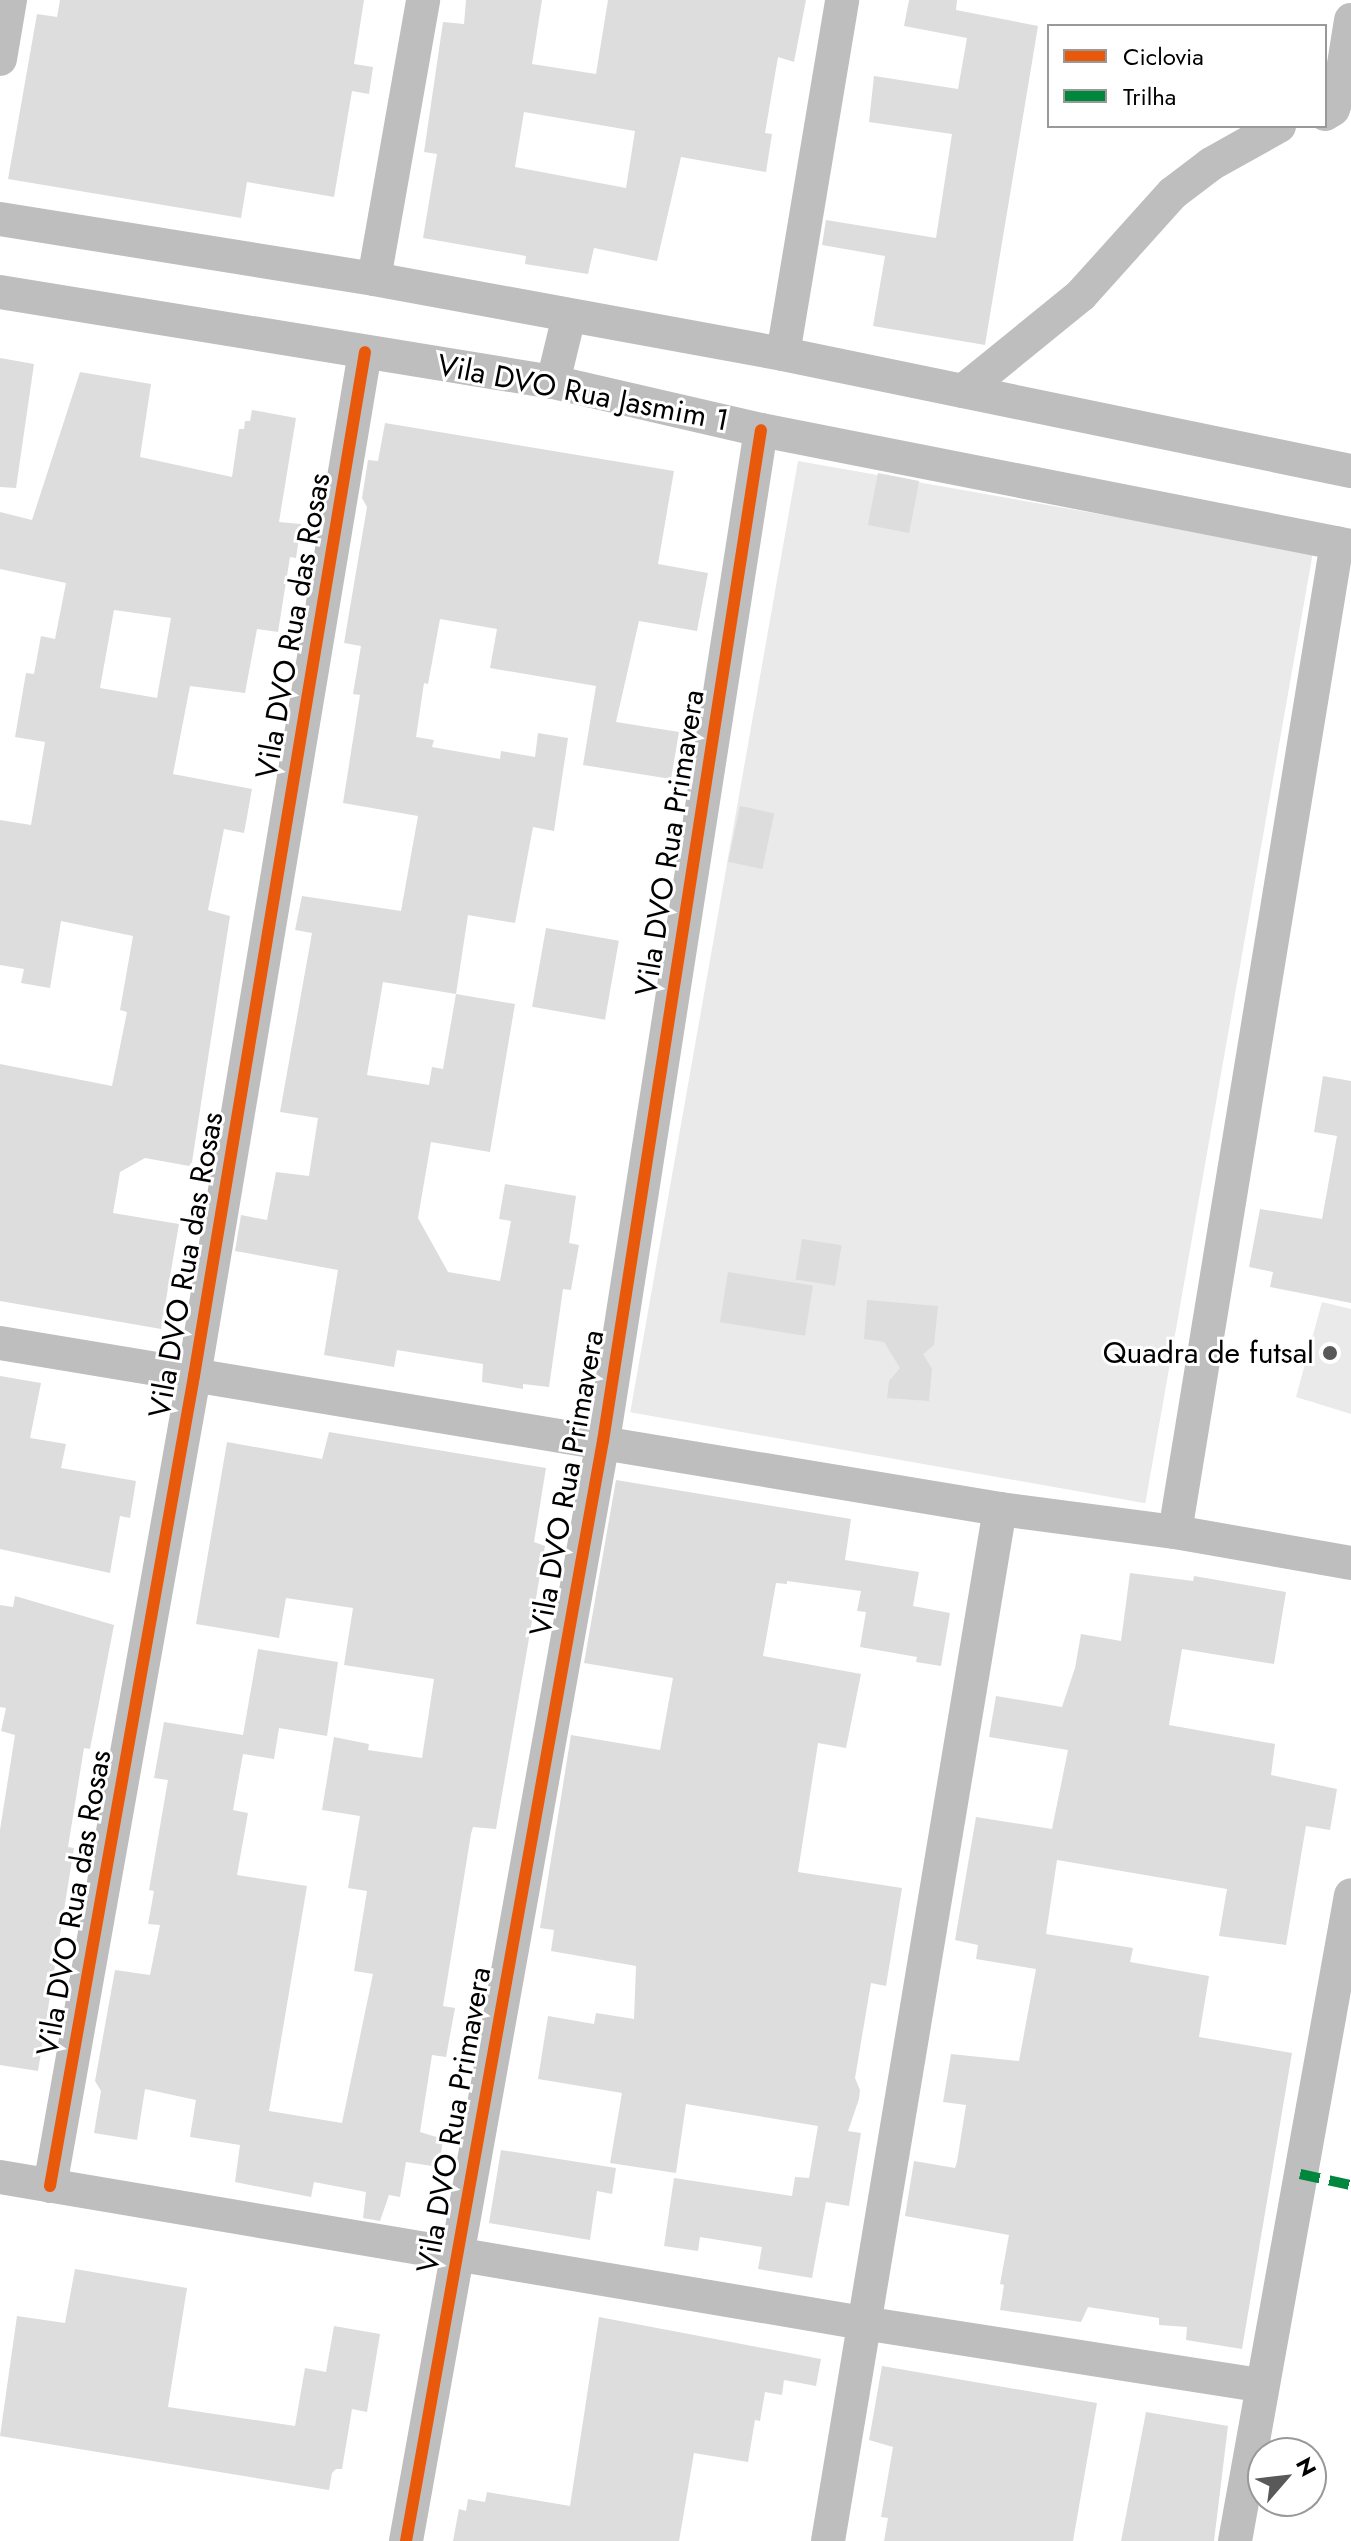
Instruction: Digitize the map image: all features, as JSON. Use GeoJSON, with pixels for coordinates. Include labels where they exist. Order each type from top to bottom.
{"type":"FeatureCollection","features":[{"type":"Feature","properties":{"kind":"street"},"geometry":{"type":"LineString","coordinates":[[0,59],[10,0]]}},
{"type":"Feature","properties":{"kind":"street"},"geometry":{"type":"LineString","coordinates":[[374,279],[423,0]]}},
{"type":"Feature","properties":{"kind":"street"},"geometry":{"type":"LineString","coordinates":[[783,354],[842,0]]}},
{"type":"Feature","properties":{"kind":"street"},"geometry":{"type":"LineString","coordinates":[[1327,113],[1333,109],[1340,89],[1351,20]]}},
{"type":"Feature","properties":{"kind":"street"},"geometry":{"type":"LineString","coordinates":[[963,391],[1081,295],[1173,193],[1211,164],[1275,128]]}},
{"type":"Feature","properties":{"kind":"street"},"geometry":{"type":"LineString","coordinates":[[0,219],[374,279],[783,354],[1351,471]]}},
{"type":"Feature","properties":{"kind":"street","name":"Vila DVO Rua Jasmim 1"},"geometry":{"type":"LineString","coordinates":[[0,292],[553,382],[761,430],[1344,545]]}},
{"type":"Feature","properties":{"kind":"street"},"geometry":{"type":"LineString","coordinates":[[553,382],[569,316]]}},
{"type":"Feature","properties":{"kind":"street","name":"Vila DVO Rua das Rosas"},"geometry":{"type":"LineString","coordinates":[[50,2186],[194,1376],[365,352]]}},
{"type":"Feature","properties":{"kind":"street","name":"Vila DVO Rua Primavera"},"geometry":{"type":"LineString","coordinates":[[406,2541],[603,1441],[761,430]]}},
{"type":"Feature","properties":{"kind":"street"},"geometry":{"type":"LineString","coordinates":[[1175,1532],[1344,545]]}},
{"type":"Feature","properties":{"kind":"street"},"geometry":{"type":"LineString","coordinates":[[0,1343],[1000,1509],[1175,1532],[1351,1563]]}},
{"type":"Feature","properties":{"kind":"street"},"geometry":{"type":"LineString","coordinates":[[828,2541],[1000,1509]]}},
{"type":"Feature","properties":{"kind":"street"},"geometry":{"type":"LineString","coordinates":[[1235,2541],[1351,1895]]}},
{"type":"Feature","properties":{"kind":"street"},"geometry":{"type":"LineString","coordinates":[[0,2177],[863,2323],[1261,2385]]}},
{"type":"Feature","properties":{"kind":"shaded area"},"geometry":{"type":"Polygon","coordinates":[[[798,461],[1313,552],[1145,1503],[630,1412],[798,461]]]}},
{"type":"Feature","properties":{"kind":"shaded area","name":"Quadra de futsal"},"geometry":{"type":"Polygon","coordinates":[[[1322,1302],[1351,1309],[1351,1414],[1296,1397],[1322,1302]]]}},
{"type":"Feature","properties":{"kind":"building"},"geometry":{"type":"Polygon","coordinates":[[[60,0],[364,0],[354,64],[373,67],[369,94],[352,91],[334,197],[247,182],[241,218],[8,179],[37,14],[57,17],[60,0]]]}},
{"type":"Feature","properties":{"kind":"building"},"geometry":{"type":"Polygon","coordinates":[[[466,0],[542,0],[532,64],[596,74],[608,0],[806,0],[794,62],[778,57],[765,133],[772,134],[766,172],[681,157],[657,261],[594,248],[588,274],[525,264],[526,256],[423,238],[437,154],[424,152],[443,22],[464,24],[466,0]],[[524,112],[515,167],[626,188],[635,131],[524,112]]]}},
{"type":"Feature","properties":{"kind":"building"},"geometry":{"type":"Polygon","coordinates":[[[909,0],[957,0],[956,10],[1038,26],[985,345],[873,326],[885,256],[822,245],[826,220],[936,238],[952,134],[869,122],[874,76],[958,89],[967,38],[904,26],[909,0]]]}},
{"type":"Feature","properties":{"kind":"building"},"geometry":{"type":"Polygon","coordinates":[[[0,358],[34,364],[16,488],[0,487],[0,358]]]}},
{"type":"Feature","properties":{"kind":"building"},"geometry":{"type":"Polygon","coordinates":[[[80,372],[151,384],[140,457],[232,477],[239,429],[244,429],[245,421],[250,421],[252,410],[296,418],[279,522],[301,524],[296,558],[290,557],[278,632],[257,629],[245,693],[190,686],[173,774],[252,789],[244,833],[224,829],[208,910],[230,916],[192,1162],[189,1166],[145,1158],[120,1172],[113,1213],[179,1224],[161,1329],[0,1301],[0,1064],[112,1086],[127,1012],[120,1010],[133,936],[61,921],[50,988],[21,983],[24,969],[0,965],[0,820],[31,825],[45,742],[15,737],[26,673],[34,674],[41,636],[55,639],[66,583],[0,569],[0,512],[32,520],[80,372]],[[114,610],[100,688],[157,698],[171,618],[114,610]]]}},
{"type":"Feature","properties":{"kind":"building"},"geometry":{"type":"Polygon","coordinates":[[[385,423],[674,471],[658,564],[708,573],[697,631],[639,621],[616,722],[679,732],[671,779],[583,765],[596,686],[490,668],[497,629],[440,619],[428,684],[424,683],[416,737],[434,740],[432,747],[500,759],[501,751],[535,757],[538,733],[568,738],[554,831],[533,827],[515,923],[468,915],[456,994],[515,1004],[490,1152],[431,1142],[418,1218],[448,1272],[500,1281],[511,1221],[499,1219],[505,1184],[576,1196],[569,1243],[579,1245],[571,1290],[563,1289],[549,1387],[523,1384],[523,1389],[482,1382],[483,1364],[397,1350],[394,1367],[324,1355],[338,1270],[235,1251],[241,1215],[267,1220],[276,1172],[309,1176],[318,1118],[280,1112],[312,933],[295,930],[302,896],[401,911],[418,816],[343,803],[360,695],[353,694],[361,646],[344,643],[367,507],[362,498],[368,460],[378,461],[385,423]],[[383,982],[367,1075],[429,1085],[432,1067],[443,1069],[456,994],[383,982]]]}},
{"type":"Feature","properties":{"kind":"building"},"geometry":{"type":"Polygon","coordinates":[[[878,473],[919,481],[909,533],[868,525],[878,473]]]}},
{"type":"Feature","properties":{"kind":"building"},"geometry":{"type":"Polygon","coordinates":[[[740,806],[774,813],[762,869],[728,862],[740,806]]]}},
{"type":"Feature","properties":{"kind":"building"},"geometry":{"type":"Polygon","coordinates":[[[546,928],[619,941],[605,1020],[532,1007],[546,928]]]}},
{"type":"Feature","properties":{"kind":"building"},"geometry":{"type":"Polygon","coordinates":[[[1323,1076],[1351,1081],[1351,1303],[1270,1287],[1273,1272],[1249,1267],[1260,1209],[1322,1219],[1337,1136],[1314,1132],[1323,1076]]]}},
{"type":"Feature","properties":{"kind":"building"},"geometry":{"type":"Polygon","coordinates":[[[802,1239],[842,1245],[835,1286],[796,1279],[802,1239]]]}},
{"type":"Feature","properties":{"kind":"building"},"geometry":{"type":"Polygon","coordinates":[[[728,1272],[813,1285],[805,1336],[720,1322],[728,1272]]]}},
{"type":"Feature","properties":{"kind":"building"},"geometry":{"type":"Polygon","coordinates":[[[867,1300],[938,1306],[934,1345],[923,1354],[932,1369],[929,1401],[887,1398],[889,1381],[900,1368],[884,1342],[864,1339],[867,1300]]]}},
{"type":"Feature","properties":{"kind":"building"},"geometry":{"type":"Polygon","coordinates":[[[0,1376],[41,1383],[30,1438],[66,1444],[61,1468],[136,1481],[130,1518],[120,1516],[110,1573],[0,1549],[0,1376]]]}},
{"type":"Feature","properties":{"kind":"building"},"geometry":{"type":"Polygon","coordinates":[[[329,1432],[546,1468],[534,1542],[545,1546],[496,1829],[473,1827],[471,1834],[443,2006],[455,2008],[446,2057],[432,2055],[420,2132],[443,2139],[439,2167],[406,2162],[400,2197],[389,2195],[380,2221],[363,2218],[366,2192],[314,2182],[311,2197],[235,2182],[240,2145],[190,2137],[196,2100],[145,2089],[137,2140],[94,2133],[101,2091],[95,2081],[115,1970],[150,1975],[160,1925],[148,1924],[154,1891],[149,1890],[168,1780],[154,1778],[164,1722],[243,1735],[258,1649],[338,1662],[327,1736],[279,1728],[274,1759],[243,1754],[233,1810],[248,1813],[237,1875],[307,1886],[269,2111],[342,2123],[373,1974],[354,1971],[367,1891],[348,1888],[360,1816],[322,1810],[334,1737],[369,1744],[368,1750],[422,1758],[434,1679],[344,1665],[353,1608],[286,1598],[279,1638],[196,1624],[227,1442],[322,1459],[329,1432]]]}},
{"type":"Feature","properties":{"kind":"building"},"geometry":{"type":"Polygon","coordinates":[[[616,1480],[851,1519],[845,1560],[919,1572],[913,1606],[950,1613],[941,1666],[916,1662],[917,1657],[860,1647],[866,1612],[857,1611],[861,1591],[787,1581],[787,1584],[776,1583],[763,1656],[861,1674],[846,1748],[818,1743],[798,1872],[902,1888],[886,1986],[871,1983],[855,2078],[860,2090],[859,2099],[848,2131],[861,2133],[849,2206],[826,2202],[812,2278],[758,2269],[762,2247],[700,2237],[698,2251],[664,2246],[674,2178],[792,2196],[795,2177],[809,2178],[818,2126],[686,2104],[676,2173],[610,2163],[622,2093],[538,2079],[548,2016],[594,2024],[596,2013],[634,2019],[636,1966],[551,1951],[554,1930],[540,1928],[571,1735],[660,1750],[673,1678],[584,1663],[616,1480]]]}},
{"type":"Feature","properties":{"kind":"building"},"geometry":{"type":"Polygon","coordinates":[[[1130,1573],[1193,1581],[1194,1576],[1286,1592],[1274,1664],[1182,1649],[1169,1725],[1275,1744],[1271,1775],[1337,1789],[1330,1830],[1306,1826],[1286,1945],[1219,1936],[1227,1889],[1057,1860],[1046,1934],[1133,1948],[1130,1962],[1209,1976],[1199,2037],[1292,2053],[1242,2349],[1186,2340],[1187,2327],[1159,2325],[1159,2318],[1088,2307],[1081,2322],[1000,2310],[1004,2285],[1000,2284],[1009,2235],[905,2216],[914,2161],[955,2168],[957,2162],[966,2105],[943,2102],[951,2054],[1019,2061],[1036,1969],[976,1959],[978,1945],[955,1940],[976,1817],[1052,1829],[1068,1750],[989,1737],[996,1696],[1062,1707],[1075,1668],[1081,1634],[1121,1641],[1130,1573]]]}},
{"type":"Feature","properties":{"kind":"building"},"geometry":{"type":"Polygon","coordinates":[[[15,1596],[114,1625],[90,1749],[84,1748],[68,1847],[74,1848],[38,2071],[0,2065],[0,1830],[15,1735],[1,1731],[6,1708],[0,1707],[0,1605],[13,1607],[15,1596]]]}},
{"type":"Feature","properties":{"kind":"building"},"geometry":{"type":"Polygon","coordinates":[[[501,2150],[616,2168],[612,2194],[597,2191],[590,2240],[489,2223],[501,2150]]]}},
{"type":"Feature","properties":{"kind":"building"},"geometry":{"type":"Polygon","coordinates":[[[75,2269],[187,2288],[168,2407],[295,2426],[305,2368],[326,2372],[334,2326],[380,2334],[367,2412],[352,2409],[342,2469],[332,2473],[329,2490],[0,2436],[17,2316],[65,2323],[75,2269]]]}},
{"type":"Feature","properties":{"kind":"building"},"geometry":{"type":"Polygon","coordinates":[[[599,2317],[821,2359],[816,2386],[784,2380],[782,2395],[765,2392],[760,2421],[755,2420],[748,2462],[694,2453],[679,2541],[453,2541],[459,2509],[466,2511],[468,2499],[485,2502],[487,2492],[570,2506],[599,2317]]]}},
{"type":"Feature","properties":{"kind":"building"},"geometry":{"type":"Polygon","coordinates":[[[882,2366],[1097,2403],[1073,2541],[884,2541],[888,2518],[881,2517],[893,2447],[869,2440],[882,2366]]]}},
{"type":"Feature","properties":{"kind":"building"},"geometry":{"type":"Polygon","coordinates":[[[1146,2412],[1228,2426],[1214,2541],[1121,2541],[1146,2412]]]}},
{"type":"Feature","properties":{"kind":"marked path"},"geometry":{"type":"LineString","coordinates":[[1300,2174],[1351,2185]]}},
{"type":"Feature","properties":{"kind":"cycle path"},"geometry":{"type":"LineString","coordinates":[[50,2186],[194,1376],[365,352]]}},
{"type":"Feature","properties":{"kind":"cycle path"},"geometry":{"type":"LineString","coordinates":[[406,2541],[603,1441],[761,430]]}},
{"type":"Feature","properties":{"kind":"place","name":"Quadra de futsal"},"geometry":{"type":"Point","coordinates":[1330,1353]}}]}
